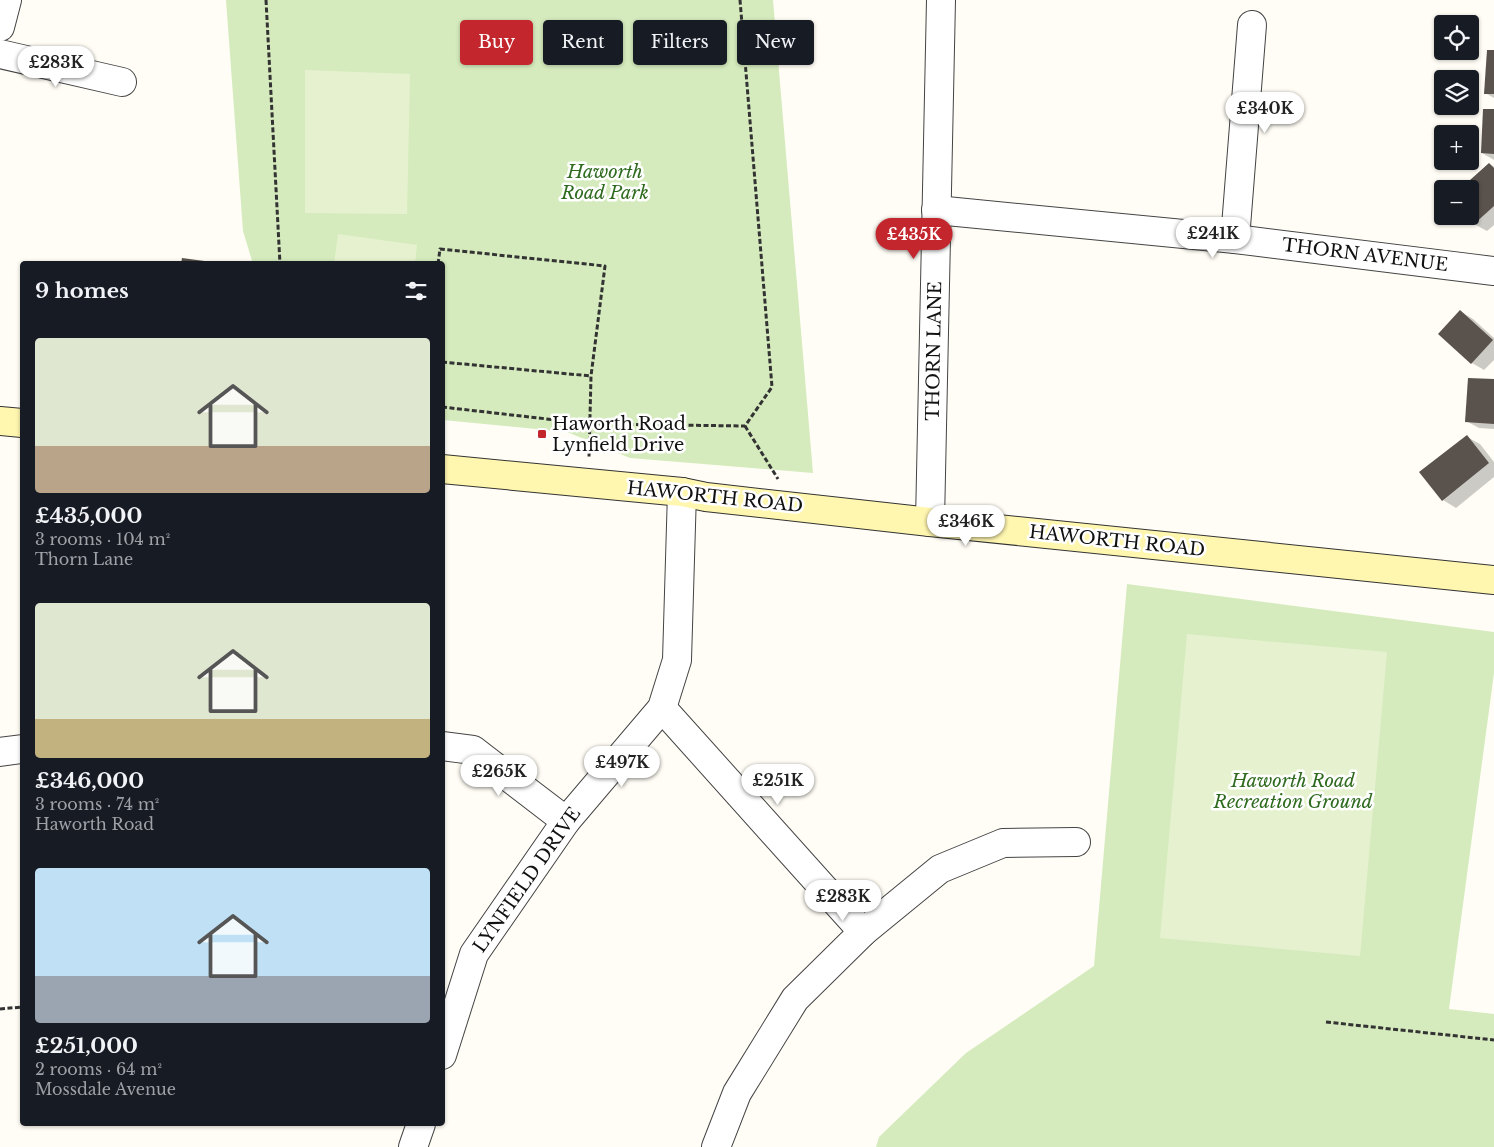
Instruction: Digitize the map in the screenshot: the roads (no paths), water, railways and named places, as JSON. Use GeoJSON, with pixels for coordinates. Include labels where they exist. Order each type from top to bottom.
{"type":"FeatureCollection","features":[{"type":"Feature","properties":{"kind":"main road"},"geometry":{"type":"LineString","coordinates":[[0,420],[20,423]]}},
{"type":"Feature","properties":{"kind":"main road","name":"HAWORTH ROAD"},"geometry":{"type":"LineString","coordinates":[[445,469],[682,492],[706,497],[930,522],[1494,580]]}},
{"type":"Feature","properties":{"kind":"street"},"geometry":{"type":"LineString","coordinates":[[0,27],[6,0]]}},
{"type":"Feature","properties":{"kind":"street","name":"THORN LANE"},"geometry":{"type":"LineString","coordinates":[[930,522],[941,0]]}},
{"type":"Feature","properties":{"kind":"street"},"geometry":{"type":"LineString","coordinates":[[1235,240],[1252,25]]}},
{"type":"Feature","properties":{"kind":"street"},"geometry":{"type":"LineString","coordinates":[[0,54],[122,82]]}},
{"type":"Feature","properties":{"kind":"street","name":"THORN AVENUE"},"geometry":{"type":"LineString","coordinates":[[936,210],[1235,240],[1494,271]]}},
{"type":"Feature","properties":{"kind":"street","name":"LYNFIELD DRIVE"},"geometry":{"type":"LineString","coordinates":[[445,1046],[474,954],[566,821],[662,708],[677,660],[682,492]]}},
{"type":"Feature","properties":{"kind":"street"},"geometry":{"type":"LineString","coordinates":[[662,708],[863,932]]}},
{"type":"Feature","properties":{"kind":"street"},"geometry":{"type":"LineString","coordinates":[[445,746],[473,750],[566,821]]}},
{"type":"Feature","properties":{"kind":"street"},"geometry":{"type":"LineString","coordinates":[[0,752],[20,749]]}},
{"type":"Feature","properties":{"kind":"street"},"geometry":{"type":"LineString","coordinates":[[716,1147],[737,1093],[795,999],[863,932],[940,869],[1004,843],[1076,842]]}},
{"type":"Feature","properties":{"kind":"street"},"geometry":{"type":"LineString","coordinates":[[413,1147],[420,1126]]}},
{"type":"Feature","properties":{"kind":"place","name":"Haworth Road Lynfield Drive"},"geometry":{"type":"Point","coordinates":[542,434]}},
{"type":"Feature","properties":{"kind":"park label","name":"Haworth Road Park"},"geometry":{"type":"Point","coordinates":[605,182]}},
{"type":"Feature","properties":{"kind":"park label","name":"Haworth Road Recreation Ground"},"geometry":{"type":"Point","coordinates":[1293,791]}}]}
